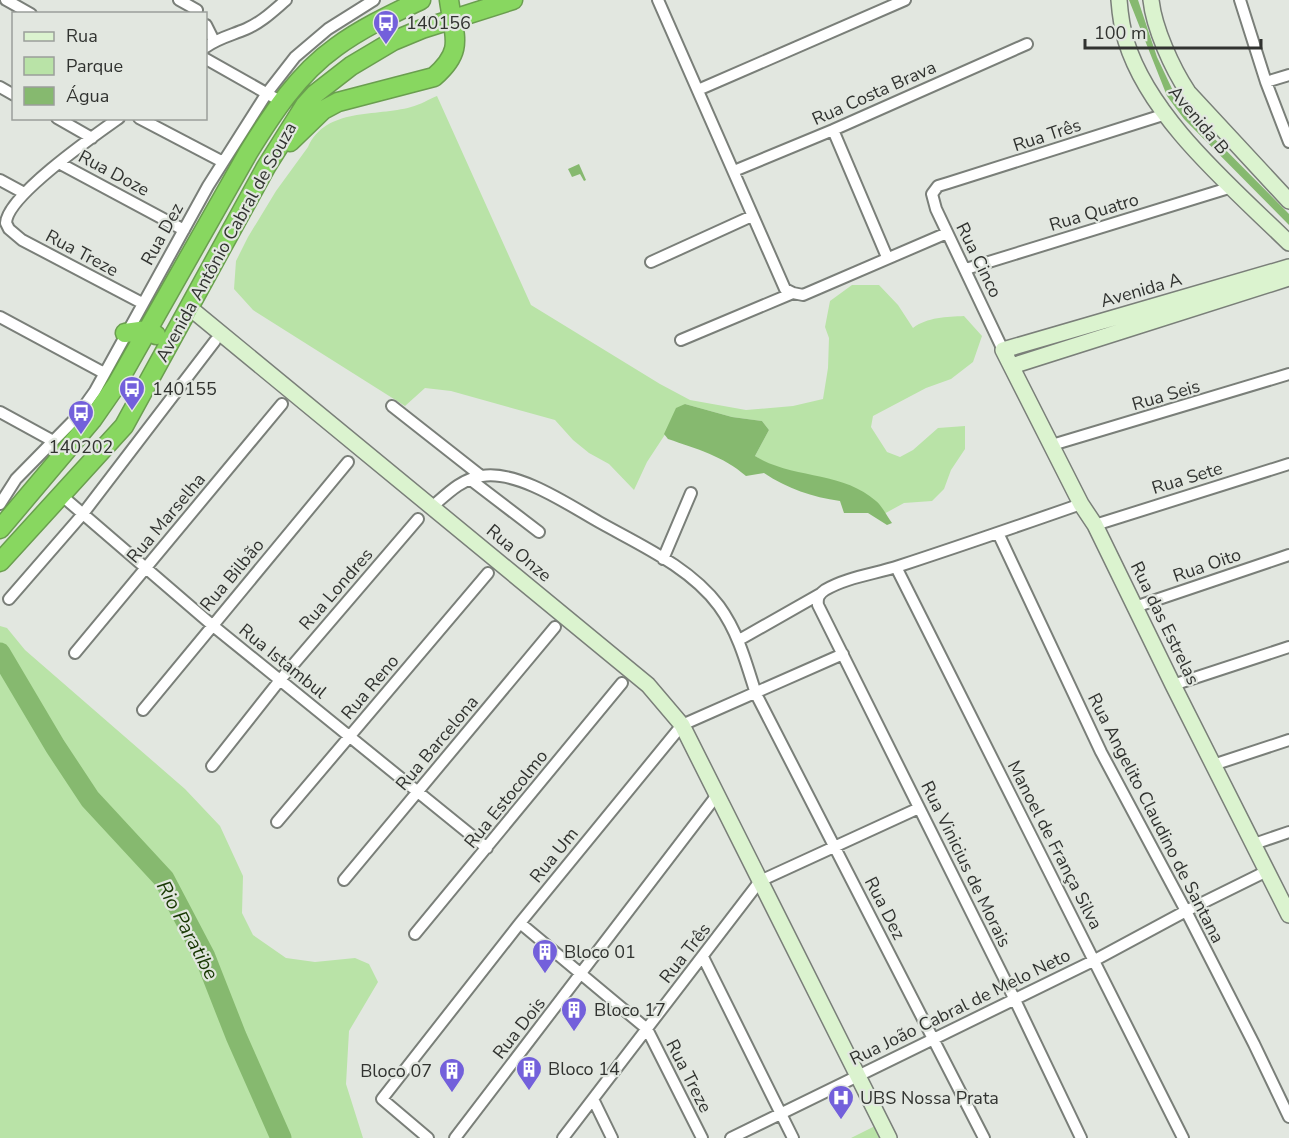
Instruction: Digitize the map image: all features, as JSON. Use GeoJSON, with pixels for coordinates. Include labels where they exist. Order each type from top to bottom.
{"type":"FeatureCollection","features":[{"type":"Feature","properties":{"kind":"highway","name":"Avenida Antônio Cabral de Souza"},"geometry":{"type":"LineString","coordinates":[[0,529],[92,420],[117,384],[248,153],[274,98],[298,81],[334,47],[421,0]]}},
{"type":"Feature","properties":{"kind":"highway"},"geometry":{"type":"LineString","coordinates":[[266,167],[304,126],[323,110],[362,94],[434,77],[452,60],[454,52],[448,0]]}},
{"type":"Feature","properties":{"kind":"highway","name":"Avenida Antônio Cabral de Souza"},"geometry":{"type":"LineString","coordinates":[[0,562],[124,426],[266,167],[296,118],[315,94],[351,66],[393,41],[451,19],[513,0]]}},
{"type":"Feature","properties":{"kind":"highway"},"geometry":{"type":"LineString","coordinates":[[126,333],[147,330],[170,342]]}},
{"type":"Feature","properties":{"kind":"street"},"geometry":{"type":"LineString","coordinates":[[6,0],[27,12]]}},
{"type":"Feature","properties":{"kind":"street"},"geometry":{"type":"LineString","coordinates":[[179,0],[196,8]]}},
{"type":"Feature","properties":{"kind":"street"},"geometry":{"type":"LineString","coordinates":[[210,44],[266,18],[285,0]]}},
{"type":"Feature","properties":{"kind":"street","name":"Rua Dez"},"geometry":{"type":"LineString","coordinates":[[0,504],[16,479],[75,418],[95,391],[208,186],[223,162],[274,98],[295,57],[328,28],[375,0]]}},
{"type":"Feature","properties":{"kind":"street"},"geometry":{"type":"LineString","coordinates":[[658,0],[785,289],[803,295],[947,233]]}},
{"type":"Feature","properties":{"kind":"street"},"geometry":{"type":"LineString","coordinates":[[698,90],[905,0]]}},
{"type":"Feature","properties":{"kind":"street","name":"Avenida B"},"geometry":{"type":"LineString","coordinates":[[1119,0],[1125,40],[1154,98],[1182,135],[1289,243]]}},
{"type":"Feature","properties":{"kind":"street","name":"Avenida B"},"geometry":{"type":"LineString","coordinates":[[1151,0],[1157,24],[1180,80],[1188,92],[1289,201]]}},
{"type":"Feature","properties":{"kind":"street"},"geometry":{"type":"LineString","coordinates":[[1240,0],[1266,82],[1289,142]]}},
{"type":"Feature","properties":{"kind":"street","name":"Rua Costa Brava"},"geometry":{"type":"LineString","coordinates":[[734,171],[834,130],[1027,44]]}},
{"type":"Feature","properties":{"kind":"street"},"geometry":{"type":"LineString","coordinates":[[207,60],[274,98]]}},
{"type":"Feature","properties":{"kind":"street"},"geometry":{"type":"LineString","coordinates":[[1266,82],[1289,75]]}},
{"type":"Feature","properties":{"kind":"street","name":"Rua Três"},"geometry":{"type":"LineString","coordinates":[[938,186],[1166,114]]}},
{"type":"Feature","properties":{"kind":"street"},"geometry":{"type":"LineString","coordinates":[[60,120],[92,138]]}},
{"type":"Feature","properties":{"kind":"street"},"geometry":{"type":"LineString","coordinates":[[0,180],[24,193],[59,163],[116,120]]}},
{"type":"Feature","properties":{"kind":"street"},"geometry":{"type":"LineString","coordinates":[[143,120],[223,162]]}},
{"type":"Feature","properties":{"kind":"street"},"geometry":{"type":"LineString","coordinates":[[834,130],[887,257]]}},
{"type":"Feature","properties":{"kind":"street","name":"Rua Doze"},"geometry":{"type":"LineString","coordinates":[[59,163],[184,230]]}},
{"type":"Feature","properties":{"kind":"street"},"geometry":{"type":"LineString","coordinates":[[208,186],[224,196]]}},
{"type":"Feature","properties":{"kind":"street","name":"Rua Cinco"},"geometry":{"type":"LineString","coordinates":[[938,186],[932,194],[933,201],[1004,350]]}},
{"type":"Feature","properties":{"kind":"street","name":"Rua Quatro"},"geometry":{"type":"LineString","coordinates":[[966,269],[1232,187]]}},
{"type":"Feature","properties":{"kind":"street","name":"Rua Treze"},"geometry":{"type":"LineString","coordinates":[[24,193],[6,217],[9,229],[22,240],[142,303]]}},
{"type":"Feature","properties":{"kind":"street"},"geometry":{"type":"LineString","coordinates":[[651,262],[752,216]]}},
{"type":"Feature","properties":{"kind":"street","name":"Avenida A"},"geometry":{"type":"LineString","coordinates":[[1004,350],[1289,267]]}},
{"type":"Feature","properties":{"kind":"street","name":"Avenida A"},"geometry":{"type":"LineString","coordinates":[[1012,366],[1289,278]]}},
{"type":"Feature","properties":{"kind":"street"},"geometry":{"type":"LineString","coordinates":[[681,340],[793,293]]}},
{"type":"Feature","properties":{"kind":"street","name":"Rua Onze"},"geometry":{"type":"LineString","coordinates":[[190,308],[648,685],[682,725],[889,1138]]}},
{"type":"Feature","properties":{"kind":"street"},"geometry":{"type":"LineString","coordinates":[[0,316],[104,372]]}},
{"type":"Feature","properties":{"kind":"street"},"geometry":{"type":"LineString","coordinates":[[9,599],[82,515],[215,341]]}},
{"type":"Feature","properties":{"kind":"street","name":"Rua das Estrelas"},"geometry":{"type":"LineString","coordinates":[[1004,350],[1081,504],[1095,525],[1289,915]]}},
{"type":"Feature","properties":{"kind":"street","name":"Rua Seis"},"geometry":{"type":"LineString","coordinates":[[1052,445],[1289,374]]}},
{"type":"Feature","properties":{"kind":"street","name":"Rua Marselha"},"geometry":{"type":"LineString","coordinates":[[75,653],[282,404]]}},
{"type":"Feature","properties":{"kind":"street"},"geometry":{"type":"LineString","coordinates":[[392,406],[539,532]]}},
{"type":"Feature","properties":{"kind":"street"},"geometry":{"type":"LineString","coordinates":[[0,412],[52,441]]}},
{"type":"Feature","properties":{"kind":"street","name":"Rua Bilbão"},"geometry":{"type":"LineString","coordinates":[[143,710],[348,462]]}},
{"type":"Feature","properties":{"kind":"street","name":"Rua Sete"},"geometry":{"type":"LineString","coordinates":[[1095,525],[1289,464]]}},
{"type":"Feature","properties":{"kind":"street","name":"Rua Dez"},"geometry":{"type":"LineString","coordinates":[[476,478],[503,476],[562,500],[663,559],[704,589],[719,606],[739,639],[756,694],[984,1138]]}},
{"type":"Feature","properties":{"kind":"street"},"geometry":{"type":"LineString","coordinates":[[432,507],[460,483],[476,478]]}},
{"type":"Feature","properties":{"kind":"street"},"geometry":{"type":"LineString","coordinates":[[663,559],[691,493]]}},
{"type":"Feature","properties":{"kind":"street","name":"Rua Istambul"},"geometry":{"type":"LineString","coordinates":[[61,495],[212,625],[487,848]]}},
{"type":"Feature","properties":{"kind":"street"},"geometry":{"type":"LineString","coordinates":[[739,639],[818,600],[837,585],[1081,504]]}},
{"type":"Feature","properties":{"kind":"street","name":"Rua Londres"},"geometry":{"type":"LineString","coordinates":[[212,765],[280,680],[418,519]]}},
{"type":"Feature","properties":{"kind":"street","name":"Rua Angelito Claudino de Santana"},"geometry":{"type":"LineString","coordinates":[[998,533],[1101,752],[1186,910],[1289,1117]]}},
{"type":"Feature","properties":{"kind":"street","name":"Rua Oito"},"geometry":{"type":"LineString","coordinates":[[1135,607],[1289,555]]}},
{"type":"Feature","properties":{"kind":"street","name":"Manoel de França Silva"},"geometry":{"type":"LineString","coordinates":[[896,567],[1183,1138]]}},
{"type":"Feature","properties":{"kind":"street","name":"Rua Reno"},"geometry":{"type":"LineString","coordinates":[[277,822],[488,573]]}},
{"type":"Feature","properties":{"kind":"street","name":"Rua Vinicius de Morais"},"geometry":{"type":"LineString","coordinates":[[818,600],[1081,1138]]}},
{"type":"Feature","properties":{"kind":"street","name":"Rua Barcelona"},"geometry":{"type":"LineString","coordinates":[[344,880],[555,627]]}},
{"type":"Feature","properties":{"kind":"street"},"geometry":{"type":"LineString","coordinates":[[1173,685],[1289,647]]}},
{"type":"Feature","properties":{"kind":"street","name":"Rua Um"},"geometry":{"type":"LineString","coordinates":[[428,1138],[382,1099],[520,923],[682,725],[843,654]]}},
{"type":"Feature","properties":{"kind":"street","name":"Rua Estocolmo"},"geometry":{"type":"LineString","coordinates":[[415,934],[622,683]]}},
{"type":"Feature","properties":{"kind":"street"},"geometry":{"type":"LineString","coordinates":[[1213,765],[1289,740]]}},
{"type":"Feature","properties":{"kind":"street","name":"Rua Dois"},"geometry":{"type":"LineString","coordinates":[[455,1138],[582,975],[717,795]]}},
{"type":"Feature","properties":{"kind":"street","name":"Rua Três"},"geometry":{"type":"LineString","coordinates":[[563,1138],[760,881],[920,808]]}},
{"type":"Feature","properties":{"kind":"street"},"geometry":{"type":"LineString","coordinates":[[1254,844],[1289,832]]}},
{"type":"Feature","properties":{"kind":"street","name":"Rua João Cabral de Melo Neto"},"geometry":{"type":"LineString","coordinates":[[731,1138],[1095,960],[1186,910],[1267,871]]}},
{"type":"Feature","properties":{"kind":"street"},"geometry":{"type":"LineString","coordinates":[[520,923],[647,1029]]}},
{"type":"Feature","properties":{"kind":"street"},"geometry":{"type":"LineString","coordinates":[[703,957],[794,1138]]}},
{"type":"Feature","properties":{"kind":"street","name":"Rua Treze"},"geometry":{"type":"LineString","coordinates":[[647,1029],[702,1138]]}},
{"type":"Feature","properties":{"kind":"street"},"geometry":{"type":"LineString","coordinates":[[593,1099],[612,1138]]}},
{"type":"Feature","properties":{"kind":"green space"},"geometry":{"type":"Polygon","coordinates":[[[437,96],[531,305],[690,400],[746,410],[793,406],[823,399],[828,368],[829,338],[825,327],[830,301],[852,285],[879,285],[898,305],[913,328],[931,320],[964,316],[982,336],[973,362],[951,379],[926,388],[873,416],[871,427],[887,452],[900,457],[913,450],[938,428],[965,426],[965,449],[951,470],[944,489],[932,501],[904,503],[882,515],[769,465],[755,456],[769,430],[762,421],[732,417],[685,404],[647,462],[634,490],[609,464],[589,453],[573,440],[555,420],[451,391],[425,388],[405,406],[253,310],[234,289],[236,261],[276,191],[316,134],[339,119],[411,107],[437,96]]]}},
{"type":"Feature","properties":{"kind":"green space"},"geometry":{"type":"Polygon","coordinates":[[[0,626],[7,628],[25,650],[185,789],[220,826],[243,876],[242,913],[253,935],[286,958],[315,962],[355,958],[369,964],[378,982],[349,1031],[346,1084],[363,1138],[0,1138],[0,626]]]}},
{"type":"Feature","properties":{"kind":"green space"},"geometry":{"type":"Polygon","coordinates":[[[877,1125],[883,1138],[851,1138],[877,1125]]]}},
{"type":"Feature","properties":{"kind":"water"},"geometry":{"type":"Polygon","coordinates":[[[1129,0],[1138,0],[1157,57],[1174,93],[1192,116],[1289,214],[1289,225],[1184,119],[1167,96],[1129,0]]]}},
{"type":"Feature","properties":{"kind":"water"},"geometry":{"type":"Polygon","coordinates":[[[579,164],[586,180],[584,181],[580,174],[572,177],[568,169],[579,164]]]}},
{"type":"Feature","properties":{"kind":"water"},"geometry":{"type":"Polygon","coordinates":[[[685,404],[732,417],[762,421],[769,430],[755,456],[785,469],[833,480],[863,491],[878,503],[892,523],[887,525],[868,513],[844,513],[840,501],[800,492],[764,473],[746,476],[719,458],[668,439],[664,434],[676,408],[685,404]]]}},
{"type":"Feature","properties":{"kind":"waterway","name":"Rio Paratibe"},"geometry":{"type":"LineString","coordinates":[[0,653],[55,746],[90,799],[164,879],[205,957],[236,1036],[281,1138]]}},
{"type":"Feature","properties":{"kind":"place","name":"140156"},"geometry":{"type":"Point","coordinates":[386,46]}},
{"type":"Feature","properties":{"kind":"place","name":"140155"},"geometry":{"type":"Point","coordinates":[132,412]}},
{"type":"Feature","properties":{"kind":"place","name":"140202"},"geometry":{"type":"Point","coordinates":[81,436]}},
{"type":"Feature","properties":{"kind":"place","name":"Bloco 01"},"geometry":{"type":"Point","coordinates":[545,975]}},
{"type":"Feature","properties":{"kind":"place","name":"Bloco 17"},"geometry":{"type":"Point","coordinates":[574,1033]}},
{"type":"Feature","properties":{"kind":"place","name":"Bloco 14"},"geometry":{"type":"Point","coordinates":[529,1092]}},
{"type":"Feature","properties":{"kind":"place","name":"Bloco 07"},"geometry":{"type":"Point","coordinates":[452,1094]}},
{"type":"Feature","properties":{"kind":"place","name":"UBS Nossa Prata"},"geometry":{"type":"Point","coordinates":[841,1121]}}]}
